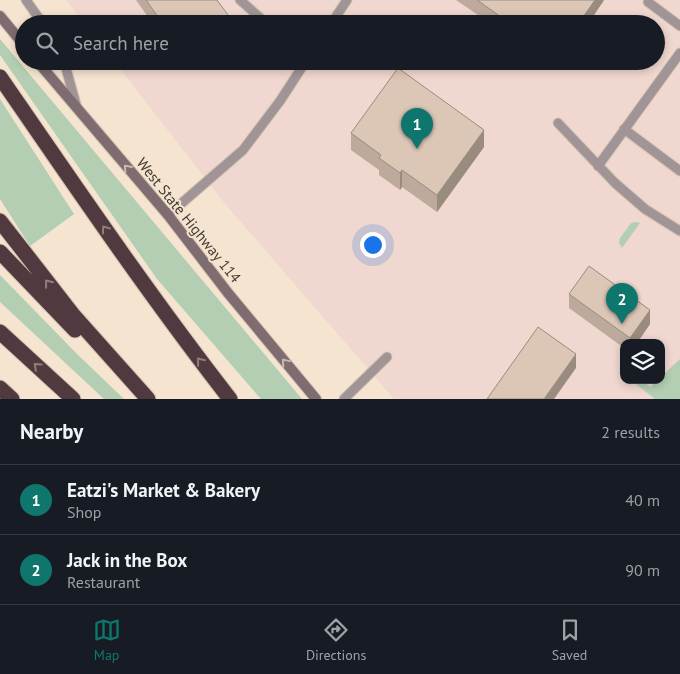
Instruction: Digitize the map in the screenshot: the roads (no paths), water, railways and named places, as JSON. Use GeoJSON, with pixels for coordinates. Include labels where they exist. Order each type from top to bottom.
{"type":"FeatureCollection","features":[{"type":"Feature","properties":{"kind":"highway"},"geometry":{"type":"LineString","coordinates":[[0,77],[166,316],[230,399]]}},
{"type":"Feature","properties":{"kind":"highway"},"geometry":{"type":"LineString","coordinates":[[0,221],[74,316],[147,399]]}},
{"type":"Feature","properties":{"kind":"highway"},"geometry":{"type":"LineString","coordinates":[[0,252],[59,314],[147,399]]}},
{"type":"Feature","properties":{"kind":"highway"},"geometry":{"type":"LineString","coordinates":[[0,332],[73,399]]}},
{"type":"Feature","properties":{"kind":"highway"},"geometry":{"type":"LineString","coordinates":[[0,388],[12,399]]}},
{"type":"Feature","properties":{"kind":"main road"},"geometry":{"type":"LineString","coordinates":[[0,16],[15,34]]}},
{"type":"Feature","properties":{"kind":"main road","name":"West State Highway 114"},"geometry":{"type":"LineString","coordinates":[[45,70],[168,215],[228,293],[316,399]]}},
{"type":"Feature","properties":{"kind":"lane"},"geometry":{"type":"LineString","coordinates":[[26,0],[37,15]]}},
{"type":"Feature","properties":{"kind":"lane"},"geometry":{"type":"LineString","coordinates":[[240,0],[257,15]]}},
{"type":"Feature","properties":{"kind":"lane"},"geometry":{"type":"LineString","coordinates":[[337,15],[347,0]]}},
{"type":"Feature","properties":{"kind":"lane"},"geometry":{"type":"LineString","coordinates":[[648,2],[680,26]]}},
{"type":"Feature","properties":{"kind":"lane"},"geometry":{"type":"LineString","coordinates":[[598,166],[680,53]]}},
{"type":"Feature","properties":{"kind":"lane"},"geometry":{"type":"LineString","coordinates":[[67,70],[78,110]]}},
{"type":"Feature","properties":{"kind":"lane"},"geometry":{"type":"LineString","coordinates":[[168,215],[243,150],[280,101],[300,70]]}},
{"type":"Feature","properties":{"kind":"lane"},"geometry":{"type":"LineString","coordinates":[[558,123],[598,166],[645,209],[680,232]]}},
{"type":"Feature","properties":{"kind":"lane"},"geometry":{"type":"LineString","coordinates":[[624,129],[680,171]]}},
{"type":"Feature","properties":{"kind":"lane"},"geometry":{"type":"LineString","coordinates":[[344,399],[388,357]]}},
{"type":"Feature","properties":{"kind":"place","name":"Eatzi's Market & Bakery"},"geometry":{"type":"Point","coordinates":[417,149]}},
{"type":"Feature","properties":{"kind":"place","name":"Jack in the Box"},"geometry":{"type":"Point","coordinates":[622,324]}}]}
